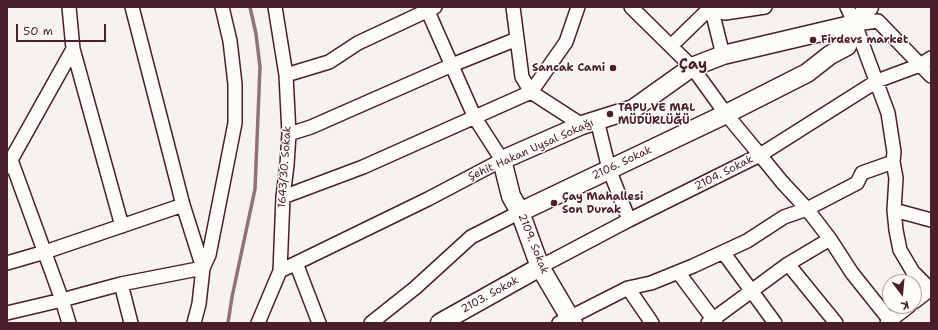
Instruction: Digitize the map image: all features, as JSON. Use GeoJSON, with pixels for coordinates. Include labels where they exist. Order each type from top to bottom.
{"type":"FeatureCollection","features":[{"type":"Feature","properties":{"kind":"main road","name":"2106. Sokak"},"geometry":{"type":"LineString","coordinates":[[520,212],[726,114],[807,73],[830,55],[847,46],[855,24],[869,7]]}},
{"type":"Feature","properties":{"kind":"main road","name":"Şehit Hakan Uysal Sokağı"},"geometry":{"type":"LineString","coordinates":[[502,160],[590,122],[633,109],[692,67],[723,55],[855,24]]}},
{"type":"Feature","properties":{"kind":"main road","name":"2109. Sokak"},"geometry":{"type":"LineString","coordinates":[[502,160],[511,196],[520,212],[540,267],[567,321]]}},
{"type":"Feature","properties":{"kind":"main road","name":"2103. Sokak"},"geometry":{"type":"LineString","coordinates":[[440,323],[540,267]]}},
{"type":"Feature","properties":{"kind":"street"},"geometry":{"type":"LineString","coordinates":[[69,7],[74,49],[122,226]]}},
{"type":"Feature","properties":{"kind":"street"},"geometry":{"type":"LineString","coordinates":[[132,7],[183,205],[203,268]]}},
{"type":"Feature","properties":{"kind":"street"},"geometry":{"type":"LineString","coordinates":[[194,323],[199,304],[203,268],[209,255],[235,123],[235,84],[230,41],[222,7]]}},
{"type":"Feature","properties":{"kind":"street","name":"1643/30. Sokak"},"geometry":{"type":"LineString","coordinates":[[258,323],[280,271],[283,197],[289,134],[286,76],[276,7]]}},
{"type":"Feature","properties":{"kind":"street"},"geometry":{"type":"LineString","coordinates":[[513,7],[522,77],[531,92],[590,122],[629,220]]}},
{"type":"Feature","properties":{"kind":"street"},"geometry":{"type":"LineString","coordinates":[[283,197],[363,167],[531,92],[566,42],[578,7]]}},
{"type":"Feature","properties":{"kind":"street"},"geometry":{"type":"LineString","coordinates":[[631,7],[692,67],[726,114],[760,155],[877,81],[926,62]]}},
{"type":"Feature","properties":{"kind":"street"},"geometry":{"type":"LineString","coordinates":[[671,46],[711,7]]}},
{"type":"Feature","properties":{"kind":"street"},"geometry":{"type":"LineString","coordinates":[[711,7],[725,13],[765,7]]}},
{"type":"Feature","properties":{"kind":"street"},"geometry":{"type":"LineString","coordinates":[[711,7],[723,55]]}},
{"type":"Feature","properties":{"kind":"street"},"geometry":{"type":"LineString","coordinates":[[847,7],[855,24],[888,113],[896,178],[894,210],[896,230],[900,250],[913,272],[931,289],[922,296]]}},
{"type":"Feature","properties":{"kind":"street"},"geometry":{"type":"LineString","coordinates":[[286,76],[329,62],[358,43],[430,8],[452,65],[475,118],[502,160]]}},
{"type":"Feature","properties":{"kind":"street"},"geometry":{"type":"LineString","coordinates":[[855,24],[878,20],[926,62],[931,76]]}},
{"type":"Feature","properties":{"kind":"street"},"geometry":{"type":"LineString","coordinates":[[289,134],[310,127],[452,65],[517,39]]}},
{"type":"Feature","properties":{"kind":"street"},"geometry":{"type":"LineString","coordinates":[[68,323],[62,300],[45,252],[9,163],[74,49]]}},
{"type":"Feature","properties":{"kind":"street","name":"2104. Sokak"},"geometry":{"type":"LineString","coordinates":[[540,267],[629,220],[760,155],[807,209],[890,322]]}},
{"type":"Feature","properties":{"kind":"street","name":"Şehit Hakan Uysal Sokağı"},"geometry":{"type":"LineString","coordinates":[[280,271],[428,199],[502,160]]}},
{"type":"Feature","properties":{"kind":"street"},"geometry":{"type":"LineString","coordinates":[[567,321],[628,288],[652,283],[747,241],[784,217],[807,209],[857,183],[862,173],[894,162]]}},
{"type":"Feature","properties":{"kind":"street"},"geometry":{"type":"LineString","coordinates":[[7,264],[183,205]]}},
{"type":"Feature","properties":{"kind":"street"},"geometry":{"type":"LineString","coordinates":[[894,210],[931,220]]}},
{"type":"Feature","properties":{"kind":"street","name":"2106. Sokak"},"geometry":{"type":"LineString","coordinates":[[371,323],[414,288],[471,237],[520,212]]}},
{"type":"Feature","properties":{"kind":"street"},"geometry":{"type":"LineString","coordinates":[[678,272],[712,322],[788,264],[830,239]]}},
{"type":"Feature","properties":{"kind":"street"},"geometry":{"type":"LineString","coordinates":[[723,252],[775,323]]}},
{"type":"Feature","properties":{"kind":"street"},"geometry":{"type":"LineString","coordinates":[[296,263],[319,323]]}},
{"type":"Feature","properties":{"kind":"street"},"geometry":{"type":"LineString","coordinates":[[788,264],[836,323]]}},
{"type":"Feature","properties":{"kind":"street"},"geometry":{"type":"LineString","coordinates":[[7,313],[121,284],[203,268]]}},
{"type":"Feature","properties":{"kind":"street"},"geometry":{"type":"LineString","coordinates":[[121,284],[130,323]]}},
{"type":"Feature","properties":{"kind":"street"},"geometry":{"type":"LineString","coordinates":[[628,288],[652,323]]}},
{"type":"Feature","properties":{"kind":"street"},"geometry":{"type":"LineString","coordinates":[[890,322],[900,314]]}},
{"type":"Feature","properties":{"kind":"waterway"},"geometry":{"type":"LineString","coordinates":[[228,323],[232,297],[255,189],[260,67],[256,34],[250,7]]}},
{"type":"Feature","properties":{"kind":"place","name":"Firdevs market"},"geometry":{"type":"Point","coordinates":[813,40]}},
{"type":"Feature","properties":{"kind":"place","name":"Sancak Cami"},"geometry":{"type":"Point","coordinates":[613,68]}},
{"type":"Feature","properties":{"kind":"place","name":"TAPU VE MAL MÜDÜRLÜĞÜ"},"geometry":{"type":"Point","coordinates":[610,114]}},
{"type":"Feature","properties":{"kind":"place","name":"Çay Mahallesi Son Durak"},"geometry":{"type":"Point","coordinates":[554,203]}},
{"type":"Feature","properties":{"kind":"district","name":"Çay"},"geometry":{"type":"Point","coordinates":[693,65]}}]}
